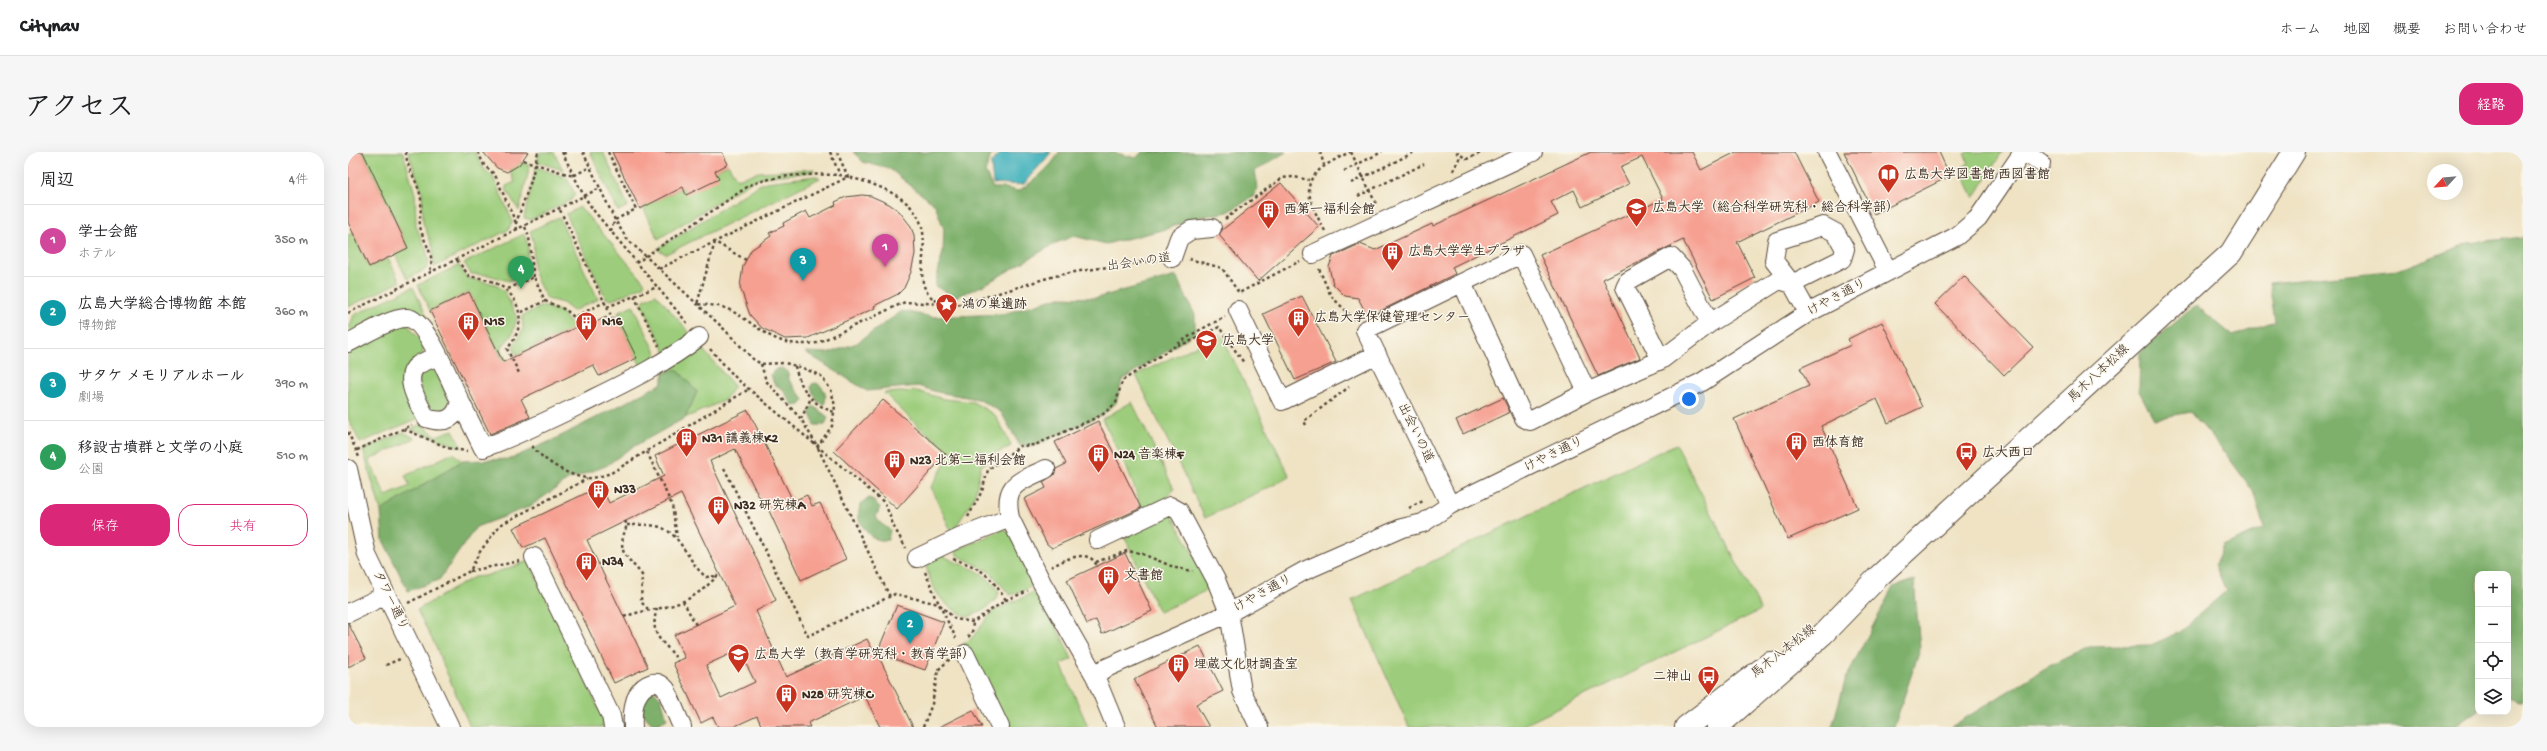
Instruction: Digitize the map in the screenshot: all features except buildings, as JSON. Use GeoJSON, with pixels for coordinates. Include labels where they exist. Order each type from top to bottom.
{"type":"FeatureCollection","features":[{"type":"Feature","properties":{"kind":"main road","name":"馬木八本松線"},"geometry":{"type":"LineString","coordinates":[[1717,727],[1823,634],[1880,576],[2231,253],[2294,152]]}},
{"type":"Feature","properties":{"kind":"main road","name":"馬木八本松線"},"geometry":{"type":"LineString","coordinates":[[1686,727],[1880,576]]}},
{"type":"Feature","properties":{"kind":"street"},"geometry":{"type":"LineString","coordinates":[[1313,254],[1533,152]]}},
{"type":"Feature","properties":{"kind":"street"},"geometry":{"type":"LineString","coordinates":[[1827,152],[1888,272]]}},
{"type":"Feature","properties":{"kind":"street"},"geometry":{"type":"LineString","coordinates":[[2024,152],[2041,162]]}},
{"type":"Feature","properties":{"kind":"street","name":"けやき通り"},"geometry":{"type":"LineString","coordinates":[[1095,676],[1104,669],[1229,612],[1302,572],[1402,528],[1424,523],[1450,505],[1702,382],[1808,313],[1950,240],[1978,218],[2024,152]]}},
{"type":"Feature","properties":{"kind":"street"},"geometry":{"type":"LineString","coordinates":[[1172,258],[1178,238],[1191,230],[1212,228]]}},
{"type":"Feature","properties":{"kind":"street"},"geometry":{"type":"LineString","coordinates":[[1365,330],[1521,254],[1587,392]]}},
{"type":"Feature","properties":{"kind":"street"},"geometry":{"type":"LineString","coordinates":[[1661,360],[1625,287],[1628,280],[1671,257],[1682,269],[1710,323]]}},
{"type":"Feature","properties":{"kind":"street"},"geometry":{"type":"LineString","coordinates":[[1462,283],[1524,418],[1530,421],[1587,392],[1661,360],[1710,323],[1779,280],[1792,284],[1808,313]]}},
{"type":"Feature","properties":{"kind":"street"},"geometry":{"type":"LineString","coordinates":[[1238,310],[1282,401],[1377,354]]}},
{"type":"Feature","properties":{"kind":"street"},"geometry":{"type":"LineString","coordinates":[[348,343],[397,319],[408,318],[416,320],[422,327],[438,356],[483,448],[522,434],[666,361],[699,337]]}},
{"type":"Feature","properties":{"kind":"street","name":"出会いの道"},"geometry":{"type":"LineString","coordinates":[[1365,330],[1450,505]]}},
{"type":"Feature","properties":{"kind":"street"},"geometry":{"type":"LineString","coordinates":[[438,356],[418,365],[412,376],[415,394],[426,418],[440,421],[451,418],[456,414],[460,401]]}},
{"type":"Feature","properties":{"kind":"street","name":"タワー通り"},"geometry":{"type":"LineString","coordinates":[[354,465],[367,555],[450,727]]}},
{"type":"Feature","properties":{"kind":"street"},"geometry":{"type":"LineString","coordinates":[[1046,469],[1015,484],[1010,491],[1006,502],[1010,518],[1040,579],[1095,676],[1116,727]]}},
{"type":"Feature","properties":{"kind":"street"},"geometry":{"type":"LineString","coordinates":[[1098,540],[1170,506],[1179,511],[1216,580],[1229,612],[1242,691],[1259,727]]}},
{"type":"Feature","properties":{"kind":"street"},"geometry":{"type":"LineString","coordinates":[[917,558],[1010,518]]}},
{"type":"Feature","properties":{"kind":"street"},"geometry":{"type":"LineString","coordinates":[[534,557],[611,716],[613,727]]}},
{"type":"Feature","properties":{"kind":"street"},"geometry":{"type":"LineString","coordinates":[[348,613],[386,595]]}},
{"type":"Feature","properties":{"kind":"street"},"geometry":{"type":"LineString","coordinates":[[960,654],[1000,727]]}},
{"type":"Feature","properties":{"kind":"street"},"geometry":{"type":"LineString","coordinates":[[633,727],[632,713],[639,691],[646,685],[655,682],[661,684],[666,689],[682,727]]}},
{"type":"Feature","properties":{"kind":"path"},"geometry":{"type":"LineString","coordinates":[[406,152],[408,165],[421,200],[420,228],[430,248],[432,265],[429,274]]}},
{"type":"Feature","properties":{"kind":"path"},"geometry":{"type":"LineString","coordinates":[[478,152],[484,165],[495,175],[516,223],[517,231]]}},
{"type":"Feature","properties":{"kind":"path"},"geometry":{"type":"LineString","coordinates":[[516,223],[538,152]]}},
{"type":"Feature","properties":{"kind":"path"},"geometry":{"type":"LineString","coordinates":[[567,152],[563,153],[584,196],[610,233],[699,337],[749,389],[885,503],[894,527],[908,551],[917,558],[956,638]]}},
{"type":"Feature","properties":{"kind":"path"},"geometry":{"type":"LineString","coordinates":[[583,152],[615,220],[628,239],[753,359],[761,364],[785,363],[821,376],[831,390],[834,412],[832,426],[818,447]]}},
{"type":"Feature","properties":{"kind":"path"},"geometry":{"type":"LineString","coordinates":[[608,152],[636,209],[615,220],[610,233]]}},
{"type":"Feature","properties":{"kind":"path"},"geometry":{"type":"LineString","coordinates":[[830,152],[840,175]]}},
{"type":"Feature","properties":{"kind":"path"},"geometry":{"type":"LineString","coordinates":[[837,152],[848,177]]}},
{"type":"Feature","properties":{"kind":"path"},"geometry":{"type":"LineString","coordinates":[[1320,152],[1324,165]]}},
{"type":"Feature","properties":{"kind":"path"},"geometry":{"type":"LineString","coordinates":[[1332,245],[1311,201],[1309,180],[1316,171],[1324,165],[1351,152],[1384,221]]}},
{"type":"Feature","properties":{"kind":"path"},"geometry":{"type":"LineString","coordinates":[[1344,171],[1382,152]]}},
{"type":"Feature","properties":{"kind":"path"},"geometry":{"type":"LineString","coordinates":[[1351,184],[1415,152]]}},
{"type":"Feature","properties":{"kind":"path"},"geometry":{"type":"LineString","coordinates":[[1456,152],[1467,159],[1483,152]]}},
{"type":"Feature","properties":{"kind":"path"},"geometry":{"type":"LineString","coordinates":[[1453,172],[1461,155]]}},
{"type":"Feature","properties":{"kind":"path"},"geometry":{"type":"LineString","coordinates":[[523,160],[574,176],[590,167]]}},
{"type":"Feature","properties":{"kind":"path"},"geometry":{"type":"LineString","coordinates":[[1358,196],[1424,164]]}},
{"type":"Feature","properties":{"kind":"path"},"geometry":{"type":"LineString","coordinates":[[636,262],[750,185],[762,180],[809,175],[840,175],[889,192],[909,205],[918,217],[924,234],[922,284],[926,294],[942,304]]}},
{"type":"Feature","properties":{"kind":"path"},"geometry":{"type":"LineString","coordinates":[[659,269],[848,177]]}},
{"type":"Feature","properties":{"kind":"path"},"geometry":{"type":"LineString","coordinates":[[1212,228],[1282,178],[1294,177],[1309,180]]}},
{"type":"Feature","properties":{"kind":"path"},"geometry":{"type":"LineString","coordinates":[[348,313],[560,210],[600,188]]}},
{"type":"Feature","properties":{"kind":"path"},"geometry":{"type":"LineString","coordinates":[[560,210],[615,324]]}},
{"type":"Feature","properties":{"kind":"path"},"geometry":{"type":"LineString","coordinates":[[525,227],[531,240],[531,262],[534,277],[545,301],[566,310],[574,317],[605,302]]}},
{"type":"Feature","properties":{"kind":"path"},"geometry":{"type":"LineString","coordinates":[[716,242],[746,260]]}},
{"type":"Feature","properties":{"kind":"path"},"geometry":{"type":"LineString","coordinates":[[697,304],[716,242]]}},
{"type":"Feature","properties":{"kind":"path"},"geometry":{"type":"LineString","coordinates":[[1313,254],[1331,296],[1365,330]]}},
{"type":"Feature","properties":{"kind":"path","name":"出会いの道"},"geometry":{"type":"LineString","coordinates":[[697,304],[726,309],[781,343],[802,345],[817,343],[905,302],[953,305],[1063,274],[1182,256],[1222,268],[1239,293],[1313,254]]}},
{"type":"Feature","properties":{"kind":"path"},"geometry":{"type":"LineString","coordinates":[[457,260],[470,277],[484,277],[508,289],[520,313],[521,323],[516,338],[507,349],[519,373]]}},
{"type":"Feature","properties":{"kind":"path"},"geometry":{"type":"LineString","coordinates":[[508,289],[534,277]]}},
{"type":"Feature","properties":{"kind":"path"},"geometry":{"type":"LineString","coordinates":[[607,307],[657,287]]}},
{"type":"Feature","properties":{"kind":"path"},"geometry":{"type":"LineString","coordinates":[[634,296],[666,361]]}},
{"type":"Feature","properties":{"kind":"path"},"geometry":{"type":"LineString","coordinates":[[520,313],[545,301]]}},
{"type":"Feature","properties":{"kind":"path"},"geometry":{"type":"LineString","coordinates":[[968,516],[982,491],[988,470],[1004,456],[1020,446],[1035,446],[1102,415],[1116,403],[1122,380],[1175,346],[1238,310]]}},
{"type":"Feature","properties":{"kind":"path"},"geometry":{"type":"LineString","coordinates":[[1175,346],[1189,342],[1219,327]]}},
{"type":"Feature","properties":{"kind":"path"},"geometry":{"type":"LineString","coordinates":[[761,364],[766,381],[801,419],[818,447],[890,597]]}},
{"type":"Feature","properties":{"kind":"path"},"geometry":{"type":"LineString","coordinates":[[795,366],[797,376],[811,398],[823,408],[834,412]]}},
{"type":"Feature","properties":{"kind":"path"},"geometry":{"type":"LineString","coordinates":[[470,571],[479,553],[500,525],[587,478],[611,473],[749,389]]}},
{"type":"Feature","properties":{"kind":"path"},"geometry":{"type":"LineString","coordinates":[[801,419],[811,398]]}},
{"type":"Feature","properties":{"kind":"path"},"geometry":{"type":"LineString","coordinates":[[356,450],[426,418]]}},
{"type":"Feature","properties":{"kind":"path"},"geometry":{"type":"LineString","coordinates":[[404,429],[451,449],[469,451],[483,448]]}},
{"type":"Feature","properties":{"kind":"path"},"geometry":{"type":"LineString","coordinates":[[348,432],[356,450],[354,465]]}},
{"type":"Feature","properties":{"kind":"path"},"geometry":{"type":"LineString","coordinates":[[522,434],[540,456],[565,470],[587,478]]}},
{"type":"Feature","properties":{"kind":"path"},"geometry":{"type":"LineString","coordinates":[[647,452],[672,504],[677,537]]}},
{"type":"Feature","properties":{"kind":"path"},"geometry":{"type":"LineString","coordinates":[[724,468],[808,636],[895,594],[940,604],[955,619],[973,622],[1073,557],[1087,556],[1096,562],[1097,566]]}},
{"type":"Feature","properties":{"kind":"path"},"geometry":{"type":"LineString","coordinates":[[624,617],[648,609],[683,601],[703,591],[718,575],[706,577],[696,569],[677,537],[668,530],[656,526],[627,525]]}},
{"type":"Feature","properties":{"kind":"path"},"geometry":{"type":"LineString","coordinates":[[627,525],[621,544],[624,553],[642,575],[641,602],[648,609]]}},
{"type":"Feature","properties":{"kind":"path"},"geometry":{"type":"LineString","coordinates":[[942,546],[951,558],[977,567],[988,575],[1006,600]]}},
{"type":"Feature","properties":{"kind":"path"},"geometry":{"type":"LineString","coordinates":[[1096,562],[1127,551],[1216,580]]}},
{"type":"Feature","properties":{"kind":"path"},"geometry":{"type":"LineString","coordinates":[[407,603],[470,571],[493,568],[534,557]]}},
{"type":"Feature","properties":{"kind":"path"},"geometry":{"type":"LineString","coordinates":[[404,596],[411,610]]}},
{"type":"Feature","properties":{"kind":"path"},"geometry":{"type":"LineString","coordinates":[[683,601],[696,625]]}},
{"type":"Feature","properties":{"kind":"path"},"geometry":{"type":"LineString","coordinates":[[657,608],[654,617],[656,635],[678,661]]}},
{"type":"Feature","properties":{"kind":"path"},"geometry":{"type":"LineString","coordinates":[[923,727],[932,704],[938,670],[960,654]]}},
{"type":"Feature","properties":{"kind":"path"},"geometry":{"type":"LineString","coordinates":[[386,666],[405,657]]}},
{"type":"Feature","properties":{"kind":"green space"},"geometry":{"type":"Polygon","coordinates":[[[363,152],[403,152],[415,194],[416,226],[426,249],[429,264],[426,269],[407,279],[395,254],[408,248],[363,152]]]}},
{"type":"Feature","properties":{"kind":"green space"},"geometry":{"type":"Polygon","coordinates":[[[408,152],[475,152],[483,168],[493,177],[513,222],[508,230],[434,267],[433,248],[423,223],[422,192],[408,152]]]}},
{"type":"Feature","properties":{"kind":"green space"},"geometry":{"type":"Polygon","coordinates":[[[540,152],[554,152],[563,170],[537,162],[540,152]]]}},
{"type":"Feature","properties":{"kind":"green space"},"geometry":{"type":"Polygon","coordinates":[[[590,152],[603,152],[628,206],[618,211],[590,152]]]}},
{"type":"Feature","properties":{"kind":"green space"},"geometry":{"type":"Polygon","coordinates":[[[853,152],[992,152],[985,172],[993,188],[1005,188],[1018,191],[1041,174],[1052,163],[1059,152],[1112,152],[1136,158],[1142,152],[1286,152],[1255,171],[1258,188],[1253,197],[1228,212],[1194,218],[1166,229],[1106,244],[1074,236],[1056,243],[984,285],[956,297],[935,286],[943,251],[944,229],[935,205],[890,169],[863,162],[853,152]]]}},
{"type":"Feature","properties":{"kind":"green space"},"geometry":{"type":"Polygon","coordinates":[[[1968,152],[2002,152],[1974,198],[1960,169],[1969,163],[1964,154],[1968,152]]]}},
{"type":"Feature","properties":{"kind":"green space"},"geometry":{"type":"Polygon","coordinates":[[[521,162],[530,165],[519,211],[506,189],[506,186],[515,182],[510,171],[521,162]]]}},
{"type":"Feature","properties":{"kind":"green space"},"geometry":{"type":"Polygon","coordinates":[[[728,164],[737,179],[759,172],[814,169],[813,172],[763,177],[750,182],[658,239],[643,207],[683,187],[686,194],[715,171],[728,164]]]}},
{"type":"Feature","properties":{"kind":"green space"},"geometry":{"type":"Polygon","coordinates":[[[536,167],[567,178],[575,194],[571,200],[531,220],[524,218],[536,167]]]}},
{"type":"Feature","properties":{"kind":"green space"},"geometry":{"type":"Polygon","coordinates":[[[816,176],[820,178],[666,254],[657,249],[759,185],[766,182],[816,176]]]}},
{"type":"Feature","properties":{"kind":"green space"},"geometry":{"type":"Polygon","coordinates":[[[580,207],[645,283],[643,286],[612,300],[606,298],[566,214],[580,207]]]}},
{"type":"Feature","properties":{"kind":"green space"},"geometry":{"type":"Polygon","coordinates":[[[559,217],[598,299],[573,311],[563,303],[547,299],[537,281],[533,266],[534,244],[530,231],[559,217]]]}},
{"type":"Feature","properties":{"kind":"green space"},"geometry":{"type":"Polygon","coordinates":[[[353,233],[369,267],[388,258],[400,282],[348,307],[348,235],[353,233]]]}},
{"type":"Feature","properties":{"kind":"green space"},"geometry":{"type":"Polygon","coordinates":[[[524,234],[528,245],[527,272],[509,281],[488,275],[471,274],[464,263],[524,234]]]}},
{"type":"Feature","properties":{"kind":"green space"},"geometry":{"type":"Polygon","coordinates":[[[2523,237],[2523,701],[2511,697],[2511,571],[2475,571],[2475,712],[2454,727],[1951,727],[2047,667],[2089,647],[2151,645],[2178,633],[2226,591],[2215,565],[2223,546],[2264,528],[2253,491],[2223,450],[2191,412],[2154,419],[2139,391],[2140,352],[2196,305],[2233,336],[2275,321],[2269,283],[2398,270],[2469,243],[2523,237]]]}},
{"type":"Feature","properties":{"kind":"green space"},"geometry":{"type":"Polygon","coordinates":[[[459,265],[467,278],[495,284],[505,292],[517,318],[512,335],[500,349],[514,376],[511,377],[469,292],[430,311],[418,285],[459,265]]]}},
{"type":"Feature","properties":{"kind":"green space"},"geometry":{"type":"Polygon","coordinates":[[[1176,276],[1195,315],[1195,333],[1122,380],[1116,403],[1102,415],[1032,447],[1020,446],[1001,412],[978,399],[937,392],[918,386],[867,391],[805,352],[829,353],[857,343],[902,311],[933,317],[1003,314],[1060,297],[1096,298],[1176,276]]]}},
{"type":"Feature","properties":{"kind":"green space"},"geometry":{"type":"Polygon","coordinates":[[[413,287],[438,340],[426,320],[351,336],[349,328],[354,315],[413,287]]]}},
{"type":"Feature","properties":{"kind":"green space"},"geometry":{"type":"Polygon","coordinates":[[[656,294],[693,337],[667,355],[642,304],[645,299],[656,294]]]}},
{"type":"Feature","properties":{"kind":"green space"},"geometry":{"type":"Polygon","coordinates":[[[633,305],[659,359],[642,368],[619,322],[622,321],[618,312],[633,305]]]}},
{"type":"Feature","properties":{"kind":"green space"},"geometry":{"type":"Polygon","coordinates":[[[542,306],[560,311],[575,328],[517,355],[513,347],[523,330],[522,316],[542,306]]]}},
{"type":"Feature","properties":{"kind":"green space"},"geometry":{"type":"Polygon","coordinates":[[[400,324],[407,324],[424,344],[422,357],[412,363],[419,418],[360,443],[348,418],[348,350],[400,324]]]}},
{"type":"Feature","properties":{"kind":"green space"},"geometry":{"type":"Polygon","coordinates":[[[1221,334],[1290,477],[1205,518],[1136,375],[1221,334]]]}},
{"type":"Feature","properties":{"kind":"green space"},"geometry":{"type":"Polygon","coordinates":[[[699,345],[734,386],[725,400],[685,418],[697,392],[677,369],[664,374],[662,367],[699,345]]]}},
{"type":"Feature","properties":{"kind":"green space"},"geometry":{"type":"Polygon","coordinates":[[[782,368],[788,373],[789,380],[804,400],[800,405],[793,406],[783,389],[774,384],[771,374],[776,369],[782,368]]]}},
{"type":"Feature","properties":{"kind":"green space"},"geometry":{"type":"Polygon","coordinates":[[[432,369],[437,374],[450,402],[443,412],[437,411],[428,404],[420,387],[419,375],[432,369]]]}},
{"type":"Feature","properties":{"kind":"green space"},"geometry":{"type":"Polygon","coordinates":[[[677,369],[697,392],[685,418],[629,449],[606,466],[568,480],[529,507],[476,527],[439,580],[408,591],[383,540],[381,511],[462,461],[510,459],[553,440],[661,384],[664,374],[677,369]]]}},
{"type":"Feature","properties":{"kind":"green space"},"geometry":{"type":"Polygon","coordinates":[[[816,383],[823,389],[826,398],[824,405],[817,401],[811,388],[812,384],[816,383]]]}},
{"type":"Feature","properties":{"kind":"green space"},"geometry":{"type":"Polygon","coordinates":[[[917,391],[944,399],[973,402],[995,415],[1011,446],[1001,451],[981,466],[974,498],[952,533],[931,487],[951,454],[949,450],[918,426],[884,393],[917,391]]]}},
{"type":"Feature","properties":{"kind":"green space"},"geometry":{"type":"Polygon","coordinates":[[[1132,402],[1174,489],[1160,507],[1144,513],[1126,466],[1102,419],[1132,402]]]}},
{"type":"Feature","properties":{"kind":"green space"},"geometry":{"type":"Polygon","coordinates":[[[813,406],[828,417],[825,425],[815,425],[809,412],[813,406]]]}},
{"type":"Feature","properties":{"kind":"green space"},"geometry":{"type":"Polygon","coordinates":[[[421,424],[436,436],[453,430],[462,448],[411,429],[421,424]]]}},
{"type":"Feature","properties":{"kind":"green space"},"geometry":{"type":"Polygon","coordinates":[[[403,432],[415,438],[369,460],[386,496],[410,486],[405,476],[453,453],[462,461],[381,511],[363,450],[403,432]]]}},
{"type":"Feature","properties":{"kind":"green space"},"geometry":{"type":"Polygon","coordinates":[[[1676,444],[1761,610],[1520,727],[1409,727],[1352,600],[1676,444]]]}},
{"type":"Feature","properties":{"kind":"green space"},"geometry":{"type":"Polygon","coordinates":[[[870,498],[880,507],[876,517],[879,522],[890,530],[888,540],[878,540],[870,536],[859,520],[861,504],[866,499],[870,498]]]}},
{"type":"Feature","properties":{"kind":"green space"},"geometry":{"type":"Polygon","coordinates":[[[1170,511],[1212,588],[1159,612],[1125,538],[1126,532],[1170,511]]]}},
{"type":"Feature","properties":{"kind":"green space"},"geometry":{"type":"Polygon","coordinates":[[[1005,529],[1012,535],[1036,584],[1021,592],[1010,595],[990,572],[957,555],[956,550],[1005,529]]]}},
{"type":"Feature","properties":{"kind":"green space"},"geometry":{"type":"Polygon","coordinates":[[[942,555],[979,572],[985,577],[999,592],[995,600],[982,610],[968,617],[959,613],[940,598],[932,584],[926,566],[935,558],[942,555]]]}},
{"type":"Feature","properties":{"kind":"green space"},"geometry":{"type":"Polygon","coordinates":[[[529,561],[604,720],[603,727],[470,727],[435,645],[417,610],[474,577],[485,576],[529,561]]]}},
{"type":"Feature","properties":{"kind":"green space"},"geometry":{"type":"Polygon","coordinates":[[[1914,580],[1920,649],[1894,727],[1832,727],[1846,678],[1893,587],[1914,580]]]}},
{"type":"Feature","properties":{"kind":"green space"},"geometry":{"type":"Polygon","coordinates":[[[1039,590],[1072,659],[1061,664],[1088,727],[1003,727],[963,644],[971,639],[993,611],[1039,590]]]}},
{"type":"Feature","properties":{"kind":"green space"},"geometry":{"type":"Polygon","coordinates":[[[654,691],[661,698],[667,719],[655,725],[648,720],[644,714],[642,706],[642,698],[654,691]]]}},
{"type":"Feature","properties":{"kind":"water"},"geometry":{"type":"Polygon","coordinates":[[[1002,152],[1051,152],[1024,184],[993,184],[991,163],[1002,152]]]}},
{"type":"Feature","properties":{"kind":"place","name":"広島大学図書館 西図書館"},"geometry":{"type":"Point","coordinates":[1889,194]}},
{"type":"Feature","properties":{"kind":"place","name":"広島大学（総合科学研究科・総合科学部）"},"geometry":{"type":"Point","coordinates":[1636,228]}},
{"type":"Feature","properties":{"kind":"place","name":"西第一福利会館"},"geometry":{"type":"Point","coordinates":[1268,230]}},
{"type":"Feature","properties":{"kind":"place","name":"学士会館"},"geometry":{"type":"Point","coordinates":[885,267]}},
{"type":"Feature","properties":{"kind":"place","name":"広島大学学生プラザ"},"geometry":{"type":"Point","coordinates":[1392,272]}},
{"type":"Feature","properties":{"kind":"place","name":"サタケ メモリアルホール"},"geometry":{"type":"Point","coordinates":[803,281]}},
{"type":"Feature","properties":{"kind":"place","name":"移設古墳群と文学の小庭"},"geometry":{"type":"Point","coordinates":[521,289]}},
{"type":"Feature","properties":{"kind":"place","name":"鴻の巣遺跡"},"geometry":{"type":"Point","coordinates":[947,324]}},
{"type":"Feature","properties":{"kind":"place","name":"広島大学保健管理センター"},"geometry":{"type":"Point","coordinates":[1299,338]}},
{"type":"Feature","properties":{"kind":"place","name":"N15"},"geometry":{"type":"Point","coordinates":[469,342]}},
{"type":"Feature","properties":{"kind":"place","name":"N16"},"geometry":{"type":"Point","coordinates":[587,342]}},
{"type":"Feature","properties":{"kind":"place","name":"広島大学"},"geometry":{"type":"Point","coordinates":[1207,360]}},
{"type":"Feature","properties":{"kind":"place","name":"N31 講義棟K2"},"geometry":{"type":"Point","coordinates":[686,458]}},
{"type":"Feature","properties":{"kind":"place","name":"西体育館"},"geometry":{"type":"Point","coordinates":[1796,462]}},
{"type":"Feature","properties":{"kind":"place","name":"広大西口"},"geometry":{"type":"Point","coordinates":[1967,472]}},
{"type":"Feature","properties":{"kind":"place","name":"N24 音楽棟F"},"geometry":{"type":"Point","coordinates":[1098,474]}},
{"type":"Feature","properties":{"kind":"place","name":"N23 北第二福利会館"},"geometry":{"type":"Point","coordinates":[894,480]}},
{"type":"Feature","properties":{"kind":"place","name":"N33"},"geometry":{"type":"Point","coordinates":[599,510]}},
{"type":"Feature","properties":{"kind":"place","name":"N32 研究棟A"},"geometry":{"type":"Point","coordinates":[719,526]}},
{"type":"Feature","properties":{"kind":"place","name":"N34"},"geometry":{"type":"Point","coordinates":[586,582]}},
{"type":"Feature","properties":{"kind":"place","name":"文書館"},"geometry":{"type":"Point","coordinates":[1109,596]}},
{"type":"Feature","properties":{"kind":"place","name":"広島大学総合博物館 本館"},"geometry":{"type":"Point","coordinates":[910,644]}},
{"type":"Feature","properties":{"kind":"place","name":"広島大学（教育学研究科・教育学部）"},"geometry":{"type":"Point","coordinates":[739,674]}},
{"type":"Feature","properties":{"kind":"place","name":"埋蔵文化財調査室"},"geometry":{"type":"Point","coordinates":[1178,684]}},
{"type":"Feature","properties":{"kind":"place","name":"二神山"},"geometry":{"type":"Point","coordinates":[1708,696]}},
{"type":"Feature","properties":{"kind":"place","name":"N28 研究棟C"},"geometry":{"type":"Point","coordinates":[786,714]}}]}
